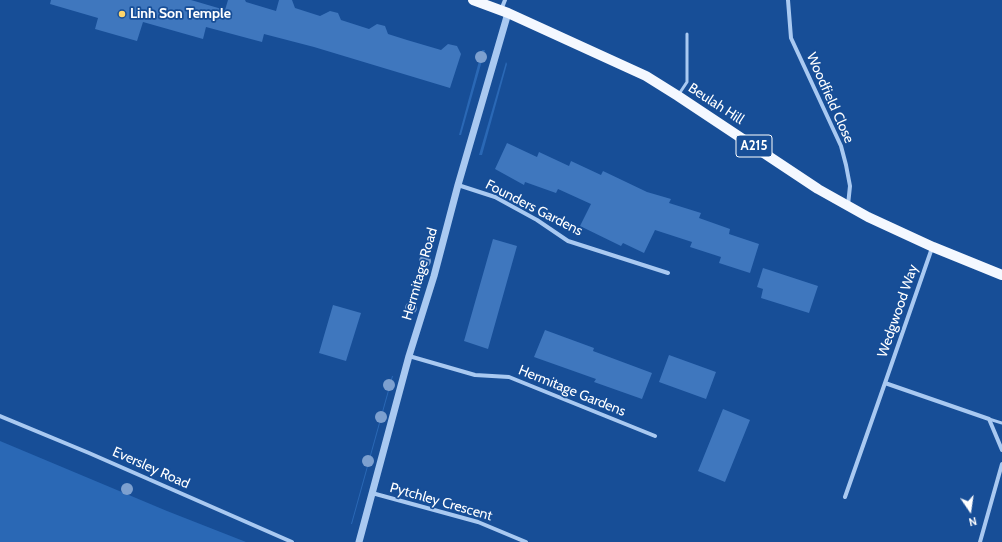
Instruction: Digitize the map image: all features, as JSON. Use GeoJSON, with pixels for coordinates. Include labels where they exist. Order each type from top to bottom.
{"type":"FeatureCollection","features":[{"type":"Feature","properties":{"kind":"main road","name":"Beulah Hill"},"geometry":{"type":"LineString","coordinates":[[473,0],[505,11],[646,76],[818,189],[848,206],[868,217],[933,247],[1002,275]]}},
{"type":"Feature","properties":{"kind":"street"},"geometry":{"type":"LineString","coordinates":[[505,0],[505,11]]}},
{"type":"Feature","properties":{"kind":"street","name":"Woodfield Close"},"geometry":{"type":"LineString","coordinates":[[788,0],[791,38],[841,146],[850,186],[848,206]]}},
{"type":"Feature","properties":{"kind":"street","name":"Hermitage Road"},"geometry":{"type":"LineString","coordinates":[[359,542],[409,356],[434,276],[505,11]]}},
{"type":"Feature","properties":{"kind":"street","name":"Founders Gardens"},"geometry":{"type":"LineString","coordinates":[[458,185],[495,197],[537,220],[568,241],[668,273]]}},
{"type":"Feature","properties":{"kind":"street","name":"Wedgwood Way"},"geometry":{"type":"LineString","coordinates":[[845,496],[933,247]]}},
{"type":"Feature","properties":{"kind":"street","name":"Hermitage Gardens"},"geometry":{"type":"LineString","coordinates":[[409,356],[475,375],[509,377],[656,436]]}},
{"type":"Feature","properties":{"kind":"street"},"geometry":{"type":"LineString","coordinates":[[885,383],[989,419],[1002,450]]}},
{"type":"Feature","properties":{"kind":"street","name":"Eversley Road"},"geometry":{"type":"LineString","coordinates":[[0,416],[89,453],[292,542]]}},
{"type":"Feature","properties":{"kind":"street"},"geometry":{"type":"LineString","coordinates":[[980,542],[1002,464]]}},
{"type":"Feature","properties":{"kind":"street","name":"Pytchley Crescent"},"geometry":{"type":"LineString","coordinates":[[372,494],[478,522],[526,542]]}},
{"type":"Feature","properties":{"kind":"lane"},"geometry":{"type":"LineString","coordinates":[[678,96],[687,82],[687,34]]}},
{"type":"Feature","properties":{"kind":"lane"},"geometry":{"type":"LineString","coordinates":[[989,419],[1002,423]]}},
{"type":"Feature","properties":{"kind":"shaded area"},"geometry":{"type":"Polygon","coordinates":[[[482,50],[485,50],[461,135],[459,135],[482,50]]]}},
{"type":"Feature","properties":{"kind":"shaded area"},"geometry":{"type":"Polygon","coordinates":[[[506,62],[507,64],[482,155],[479,155],[506,62]]]}},
{"type":"Feature","properties":{"kind":"shaded area"},"geometry":{"type":"Polygon","coordinates":[[[392,376],[393,376],[351,524],[392,376]]]}},
{"type":"Feature","properties":{"kind":"shaded area"},"geometry":{"type":"Polygon","coordinates":[[[0,441],[167,511],[246,542],[0,542],[0,441]]]}},
{"type":"Feature","properties":{"kind":"building"},"geometry":{"type":"Polygon","coordinates":[[[51,0],[191,0],[225,10],[228,0],[245,0],[246,2],[276,11],[279,0],[292,0],[295,8],[320,16],[330,11],[338,13],[341,20],[369,29],[377,24],[385,26],[388,34],[441,50],[448,44],[457,46],[461,54],[450,88],[314,47],[264,34],[262,42],[206,27],[203,39],[143,22],[137,41],[95,29],[98,18],[50,4],[51,0]]]}},
{"type":"Feature","properties":{"kind":"building"},"geometry":{"type":"Polygon","coordinates":[[[507,143],[537,157],[539,152],[569,166],[571,161],[601,175],[603,171],[647,192],[671,199],[669,203],[701,213],[699,218],[730,229],[729,234],[759,244],[750,273],[719,263],[721,257],[690,247],[692,242],[655,230],[644,253],[623,243],[621,246],[580,226],[591,204],[558,189],[556,193],[525,182],[524,185],[495,169],[507,143]]]}},
{"type":"Feature","properties":{"kind":"building"},"geometry":{"type":"Polygon","coordinates":[[[493,239],[517,246],[488,349],[464,341],[493,239]]]}},
{"type":"Feature","properties":{"kind":"building"},"geometry":{"type":"Polygon","coordinates":[[[763,268],[818,286],[809,313],[761,298],[763,289],[757,287],[763,268]]]}},
{"type":"Feature","properties":{"kind":"building"},"geometry":{"type":"Polygon","coordinates":[[[333,305],[361,313],[346,361],[319,353],[333,305]]]}},
{"type":"Feature","properties":{"kind":"building"},"geometry":{"type":"Polygon","coordinates":[[[545,330],[594,348],[593,351],[652,373],[642,399],[594,382],[596,379],[534,357],[545,330]]]}},
{"type":"Feature","properties":{"kind":"building"},"geometry":{"type":"Polygon","coordinates":[[[669,355],[716,372],[706,399],[659,382],[669,355]]]}},
{"type":"Feature","properties":{"kind":"building"},"geometry":{"type":"Polygon","coordinates":[[[723,409],[750,420],[725,482],[698,471],[723,409]]]}},
{"type":"Feature","properties":{"kind":"place","name":"Linh Son Temple"},"geometry":{"type":"Point","coordinates":[122,14]}}]}
